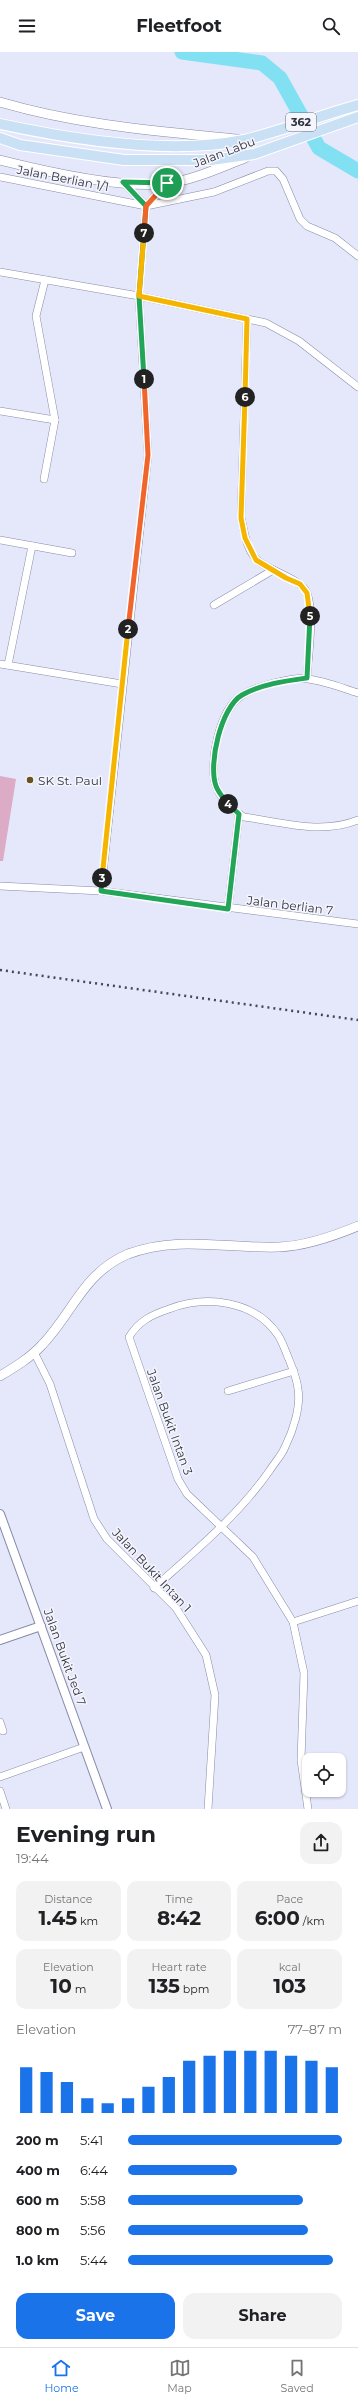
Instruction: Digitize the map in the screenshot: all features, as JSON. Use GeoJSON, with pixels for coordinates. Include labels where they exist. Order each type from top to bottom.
{"type":"FeatureCollection","features":[{"type":"Feature","properties":{"kind":"main road","name":"Jalan Labu"},"geometry":{"type":"LineString","coordinates":[[0,102],[44,115],[88,122],[244,140],[358,105]]}},
{"type":"Feature","properties":{"kind":"main road","name":"Jalan Labu"},"geometry":{"type":"LineString","coordinates":[[0,160],[75,175],[123,182],[167,183],[189,179],[358,117]]}},
{"type":"Feature","properties":{"kind":"main road"},"geometry":{"type":"LineString","coordinates":[[0,124],[57,136],[132,144],[196,145],[244,140]]}},
{"type":"Feature","properties":{"kind":"main road"},"geometry":{"type":"LineString","coordinates":[[0,138],[20,145],[124,160],[212,160],[254,154]]}},
{"type":"Feature","properties":{"kind":"main road"},"geometry":{"type":"LineString","coordinates":[[0,1376],[34,1352],[56,1328],[89,1281],[107,1266],[128,1255],[152,1247],[182,1243],[279,1247],[302,1244],[342,1233],[358,1226]]}},
{"type":"Feature","properties":{"kind":"street"},"geometry":{"type":"LineString","coordinates":[[146,206],[214,192],[268,171],[276,172],[283,179],[300,219],[307,226],[335,238],[358,256]]}},
{"type":"Feature","properties":{"kind":"street","name":"Jalan Berlian 1/1"},"geometry":{"type":"LineString","coordinates":[[0,177],[146,206]]}},
{"type":"Feature","properties":{"kind":"street"},"geometry":{"type":"LineString","coordinates":[[123,182],[146,206]]}},
{"type":"Feature","properties":{"kind":"street"},"geometry":{"type":"LineString","coordinates":[[0,886],[101,891],[122,684],[148,455],[139,296],[146,206],[167,183]]}},
{"type":"Feature","properties":{"kind":"street"},"geometry":{"type":"LineString","coordinates":[[0,272],[139,296],[266,323],[299,341],[358,387]]}},
{"type":"Feature","properties":{"kind":"street"},"geometry":{"type":"LineString","coordinates":[[44,479],[55,420],[36,316],[45,280]]}},
{"type":"Feature","properties":{"kind":"street"},"geometry":{"type":"LineString","coordinates":[[247,319],[241,518],[245,538],[256,560],[300,584],[307,593],[310,618],[307,678]]}},
{"type":"Feature","properties":{"kind":"street"},"geometry":{"type":"LineString","coordinates":[[0,411],[55,420]]}},
{"type":"Feature","properties":{"kind":"street"},"geometry":{"type":"LineString","coordinates":[[0,540],[72,553]]}},
{"type":"Feature","properties":{"kind":"street"},"geometry":{"type":"LineString","coordinates":[[32,546],[4,664],[122,684]]}},
{"type":"Feature","properties":{"kind":"street"},"geometry":{"type":"LineString","coordinates":[[214,605],[273,570]]}},
{"type":"Feature","properties":{"kind":"street"},"geometry":{"type":"LineString","coordinates":[[358,693],[307,678],[279,682],[240,696],[230,708],[214,752],[216,786],[233,811],[244,817],[319,829],[345,825],[358,820]]}},
{"type":"Feature","properties":{"kind":"street"},"geometry":{"type":"LineString","coordinates":[[228,909],[239,814]]}},
{"type":"Feature","properties":{"kind":"street","name":"Jalan berlian 7"},"geometry":{"type":"LineString","coordinates":[[101,891],[228,909],[358,924]]}},
{"type":"Feature","properties":{"kind":"street","name":"Jalan Bukit Intan 3"},"geometry":{"type":"LineString","coordinates":[[294,1371],[278,1335],[261,1317],[239,1306],[212,1300],[183,1303],[149,1316],[136,1326],[129,1337],[178,1479],[187,1494],[253,1557],[293,1622],[304,1673],[301,1760],[308,1809]]}},
{"type":"Feature","properties":{"kind":"street","name":"Jalan Bukit Intan 1"},"geometry":{"type":"LineString","coordinates":[[34,1352],[50,1384],[94,1519],[107,1539],[154,1588],[176,1608],[184,1618],[206,1655],[212,1676],[215,1695],[208,1809]]}},
{"type":"Feature","properties":{"kind":"street"},"geometry":{"type":"LineString","coordinates":[[154,1588],[222,1526],[257,1488],[285,1449],[294,1426],[299,1390],[294,1371],[228,1391]]}},
{"type":"Feature","properties":{"kind":"street","name":"Jalan Bukit Jed 7"},"geometry":{"type":"LineString","coordinates":[[0,1514],[107,1809]]}},
{"type":"Feature","properties":{"kind":"street"},"geometry":{"type":"LineString","coordinates":[[293,1622],[358,1601]]}},
{"type":"Feature","properties":{"kind":"street"},"geometry":{"type":"LineString","coordinates":[[0,1640],[41,1626]]}},
{"type":"Feature","properties":{"kind":"street"},"geometry":{"type":"LineString","coordinates":[[0,1722],[3,1731]]}},
{"type":"Feature","properties":{"kind":"street"},"geometry":{"type":"LineString","coordinates":[[0,1777],[84,1747]]}},
{"type":"Feature","properties":{"kind":"street"},"geometry":{"type":"LineString","coordinates":[[0,1791],[6,1809]]}},
{"type":"Feature","properties":{"kind":"shaded area"},"geometry":{"type":"Polygon","coordinates":[[[0,776],[16,779],[3,861],[0,861],[0,776]]]}},
{"type":"Feature","properties":{"kind":"waterway"},"geometry":{"type":"LineString","coordinates":[[182,52],[262,63],[280,78],[319,148],[358,171]]}},
{"type":"Feature","properties":{"kind":"railway"},"geometry":{"type":"LineString","coordinates":[[0,970],[358,1020]]}},
{"type":"Feature","properties":{"kind":"place","name":"SK St. Paul"},"geometry":{"type":"Point","coordinates":[30,780]}},
{"type":"Feature","properties":{"kind":"route"},"geometry":{"type":"LineString","coordinates":[[167,183],[123,182],[134,191],[146,206],[139,296],[148,455],[122,684],[101,891],[228,909],[239,814],[233,811],[216,786],[214,752],[221,729],[230,708],[240,696],[279,682],[307,678],[310,618],[307,593],[300,584],[286,578],[256,560],[245,538],[241,518],[247,319],[139,296],[143,251],[146,206],[158,190],[167,183]]}}]}
